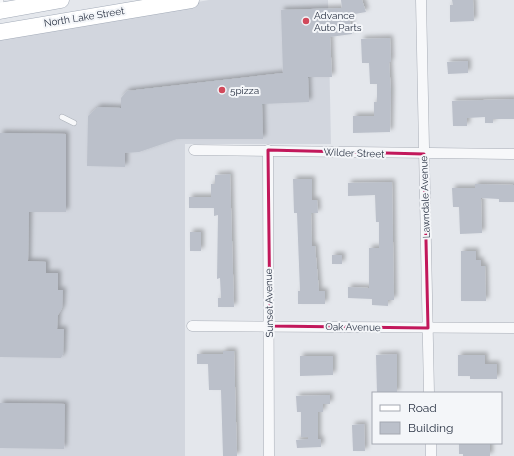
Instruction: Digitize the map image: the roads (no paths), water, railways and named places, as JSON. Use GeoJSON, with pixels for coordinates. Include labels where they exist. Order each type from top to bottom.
{"type":"FeatureCollection","features":[{"type":"Feature","properties":{"kind":"main road","name":"North Lake Street"},"geometry":{"type":"LineString","coordinates":[[1,7],[61,0]]}},
{"type":"Feature","properties":{"kind":"main road","name":"North Lake Street"},"geometry":{"type":"LineString","coordinates":[[0,32],[191,0]]}},
{"type":"Feature","properties":{"kind":"street","name":"Lawndale Avenue"},"geometry":{"type":"LineString","coordinates":[[421,0],[429,392]]}},
{"type":"Feature","properties":{"kind":"street","name":"Wilder Street"},"geometry":{"type":"LineString","coordinates":[[194,150],[514,154]]}},
{"type":"Feature","properties":{"kind":"street","name":"Sunset Avenue"},"geometry":{"type":"LineString","coordinates":[[268,150],[270,326],[269,456]]}},
{"type":"Feature","properties":{"kind":"street","name":"Oak Avenue"},"geometry":{"type":"LineString","coordinates":[[192,326],[514,328]]}},
{"type":"Feature","properties":{"kind":"street"},"geometry":{"type":"LineString","coordinates":[[430,444],[431,456]]}},
{"type":"Feature","properties":{"kind":"lane"},"geometry":{"type":"LineString","coordinates":[[62,117],[74,123]]}},
{"type":"Feature","properties":{"kind":"place","name":"Advance Auto Parts"},"geometry":{"type":"Point","coordinates":[306,21]}},
{"type":"Feature","properties":{"kind":"place","name":"5pizza"},"geometry":{"type":"Point","coordinates":[222,90]}}]}
